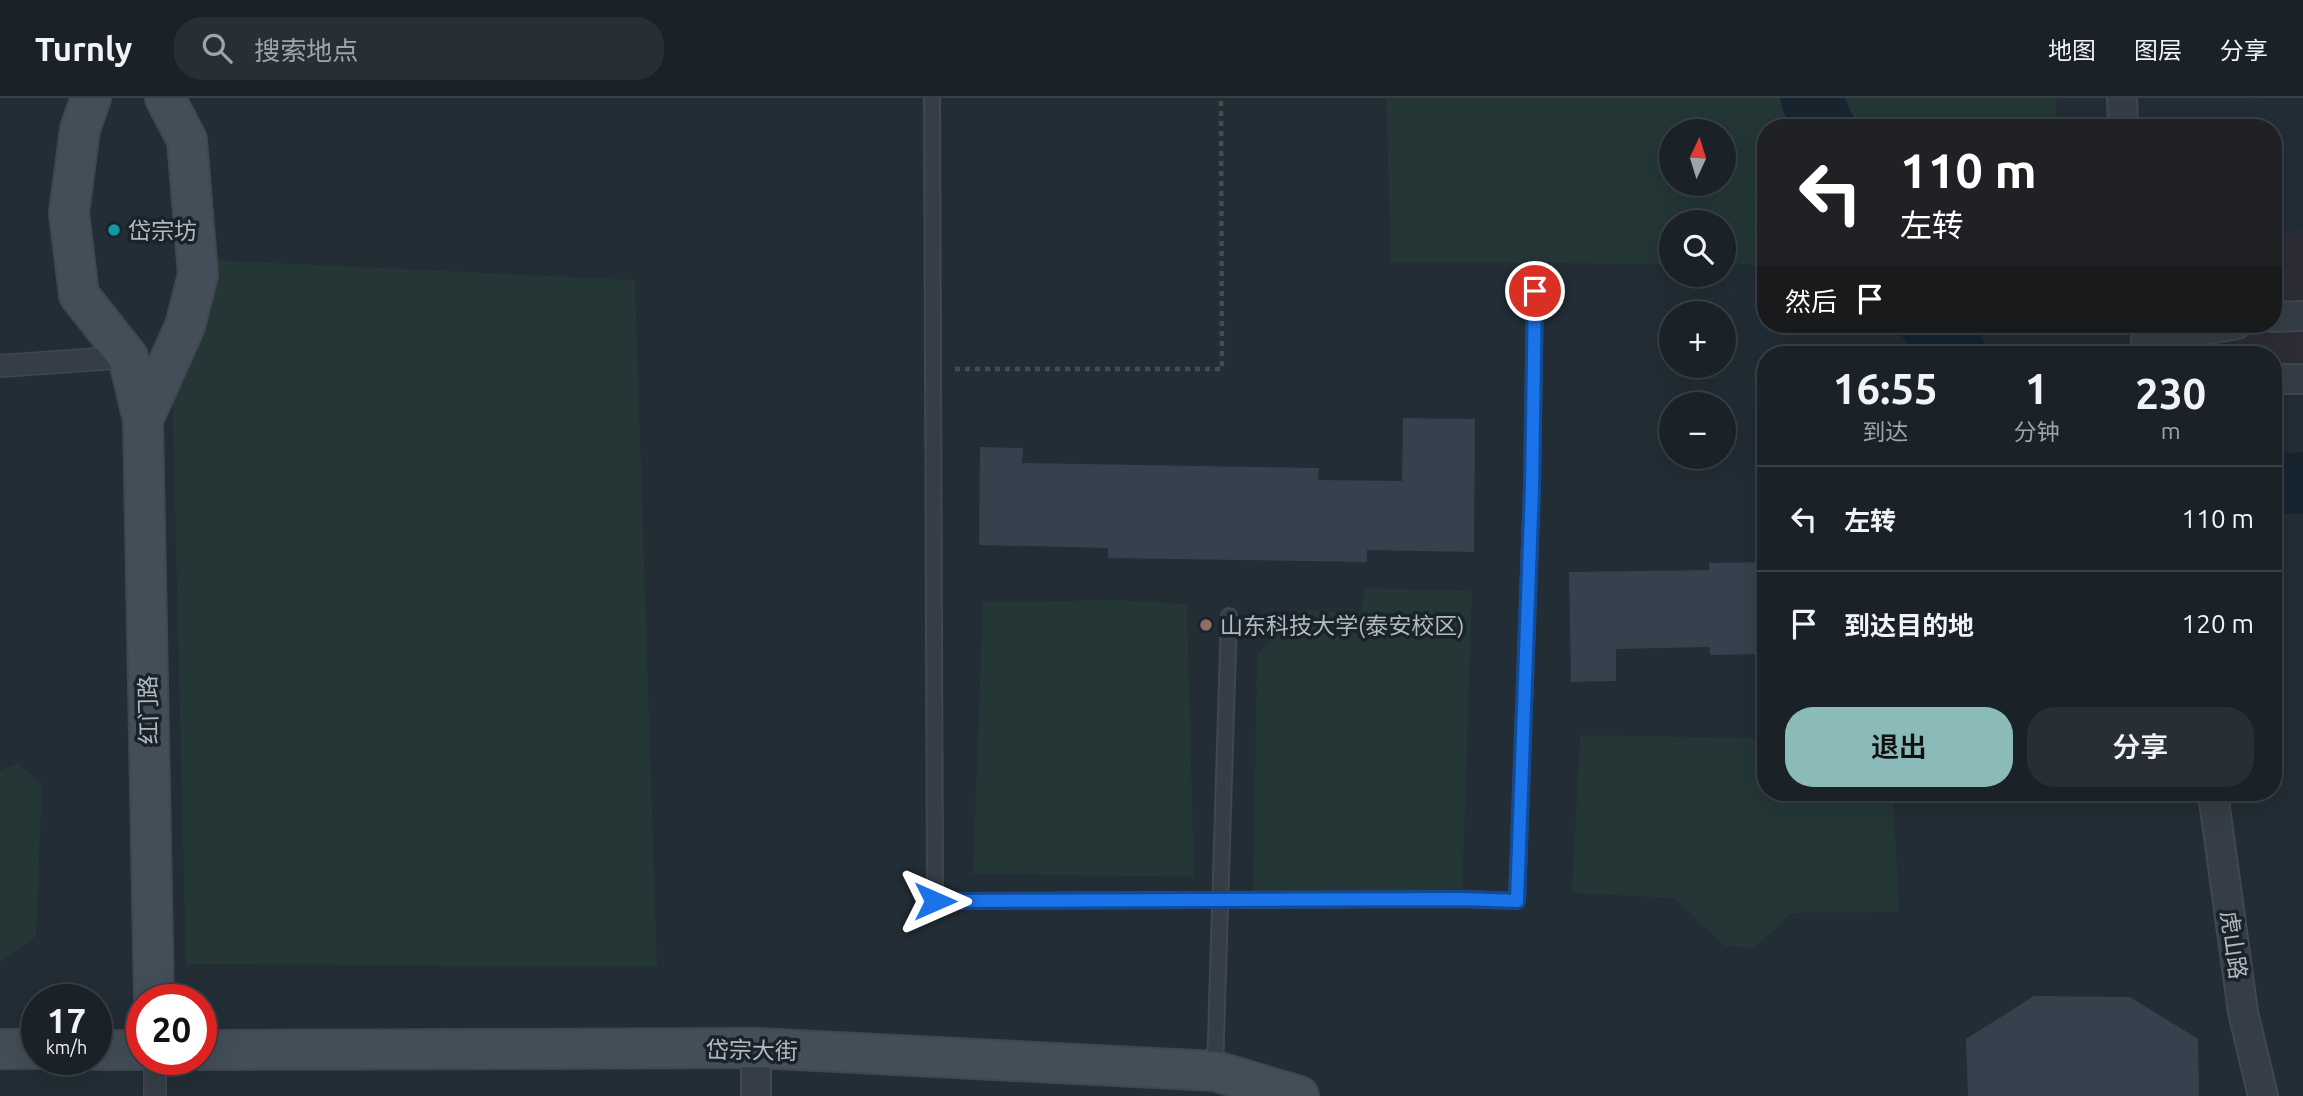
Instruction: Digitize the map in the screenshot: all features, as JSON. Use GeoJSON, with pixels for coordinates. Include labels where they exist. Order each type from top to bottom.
{"type":"FeatureCollection","features":[{"type":"Feature","properties":{"kind":"main road"},"geometry":{"type":"LineString","coordinates":[[91,98],[80,129],[69,213],[79,295],[128,356],[143,420]]}},
{"type":"Feature","properties":{"kind":"main road"},"geometry":{"type":"LineString","coordinates":[[143,420],[185,326],[198,275],[187,139],[165,98]]}},
{"type":"Feature","properties":{"kind":"main road","name":"红门路"},"geometry":{"type":"LineString","coordinates":[[143,420],[154,984]]}},
{"type":"Feature","properties":{"kind":"main road","name":"岱宗大街"},"geometry":{"type":"LineString","coordinates":[[217,1050],[756,1048],[1215,1071],[1299,1096]]}},
{"type":"Feature","properties":{"kind":"main road"},"geometry":{"type":"LineString","coordinates":[[0,1049],[21,1049]]}},
{"type":"Feature","properties":{"kind":"street"},"geometry":{"type":"LineString","coordinates":[[2122,98],[2123,119]]}},
{"type":"Feature","properties":{"kind":"street"},"geometry":{"type":"LineString","coordinates":[[2282,317],[2303,316]]}},
{"type":"Feature","properties":{"kind":"street"},"geometry":{"type":"LineString","coordinates":[[2146,340],[2186,333]]}},
{"type":"Feature","properties":{"kind":"street"},"geometry":{"type":"LineString","coordinates":[[0,366],[128,356]]}},
{"type":"Feature","properties":{"kind":"street"},"geometry":{"type":"LineString","coordinates":[[2282,379],[2303,379]]}},
{"type":"Feature","properties":{"kind":"street","name":"虎山路"},"geometry":{"type":"LineString","coordinates":[[2214,801],[2244,1012],[2263,1096]]}},
{"type":"Feature","properties":{"kind":"street"},"geometry":{"type":"LineString","coordinates":[[756,1048],[756,1096]]}},
{"type":"Feature","properties":{"kind":"street"},"geometry":{"type":"LineString","coordinates":[[155,1075],[155,1096]]}},
{"type":"Feature","properties":{"kind":"lane"},"geometry":{"type":"LineString","coordinates":[[932,98],[935,901],[1517,901],[1532,487],[1535,291]]}},
{"type":"Feature","properties":{"kind":"lane"},"geometry":{"type":"LineString","coordinates":[[1215,1071],[1229,616]]}},
{"type":"Feature","properties":{"kind":"path"},"geometry":{"type":"LineString","coordinates":[[933,369],[1222,369],[1221,98]]}},
{"type":"Feature","properties":{"kind":"shaded area"},"geometry":{"type":"Polygon","coordinates":[[[1386,98],[2056,98],[2057,119],[1757,119],[1757,265],[1736,264],[1736,210],[1659,210],[1659,264],[1391,262],[1386,98]]]}},
{"type":"Feature","properties":{"kind":"shaded area"},"geometry":{"type":"Polygon","coordinates":[[[2303,230],[2303,367],[2282,366],[2282,346],[2217,346],[2218,333],[2282,333],[2282,232],[2303,230]]]}},
{"type":"Feature","properties":{"kind":"shaded area"},"geometry":{"type":"Polygon","coordinates":[[[211,260],[635,280],[657,967],[186,964],[172,386],[211,260]]]}},
{"type":"Feature","properties":{"kind":"shaded area"},"geometry":{"type":"Polygon","coordinates":[[[1365,588],[1472,591],[1462,899],[1253,900],[1257,655],[1297,610],[1361,613],[1365,588]]]}},
{"type":"Feature","properties":{"kind":"shaded area"},"geometry":{"type":"Polygon","coordinates":[[[1120,600],[1187,604],[1194,877],[973,874],[983,602],[1120,600]]]}},
{"type":"Feature","properties":{"kind":"shaded area"},"geometry":{"type":"Polygon","coordinates":[[[1580,735],[1757,738],[1757,801],[1893,801],[1899,912],[1791,913],[1755,948],[1724,946],[1674,898],[1572,893],[1580,735]]]}},
{"type":"Feature","properties":{"kind":"shaded area"},"geometry":{"type":"Polygon","coordinates":[[[18,763],[42,784],[36,936],[0,962],[0,770],[18,763]]]}},
{"type":"Feature","properties":{"kind":"building"},"geometry":{"type":"Polygon","coordinates":[[[1403,418],[1475,419],[1474,552],[1367,550],[1367,562],[1108,558],[1108,548],[979,545],[980,447],[1023,448],[1022,463],[1319,468],[1318,480],[1402,481],[1403,418]]]}},
{"type":"Feature","properties":{"kind":"building"},"geometry":{"type":"Polygon","coordinates":[[[1757,562],[1757,654],[1710,655],[1710,647],[1616,649],[1616,681],[1571,682],[1569,572],[1709,570],[1709,563],[1757,562]]]}},
{"type":"Feature","properties":{"kind":"building"},"geometry":{"type":"Polygon","coordinates":[[[2034,996],[2130,997],[2198,1039],[2199,1096],[1968,1096],[1966,1039],[2034,996]]]}},
{"type":"Feature","properties":{"kind":"waterway"},"geometry":{"type":"LineString","coordinates":[[1811,98],[1821,119]]}},
{"type":"Feature","properties":{"kind":"waterway"},"geometry":{"type":"LineString","coordinates":[[1938,333],[1949,346]]}},
{"type":"Feature","properties":{"kind":"waterway"},"geometry":{"type":"LineString","coordinates":[[2282,484],[2303,483]]}},
{"type":"Feature","properties":{"kind":"place","name":"岱宗坊"},"geometry":{"type":"Point","coordinates":[114,230]}},
{"type":"Feature","properties":{"kind":"place","name":"山东科技大学(泰安校区)"},"geometry":{"type":"Point","coordinates":[1206,625]}},
{"type":"Feature","properties":{"kind":"route"},"geometry":{"type":"LineString","coordinates":[[935,901],[1517,901],[1532,487],[1535,291]]}}]}
